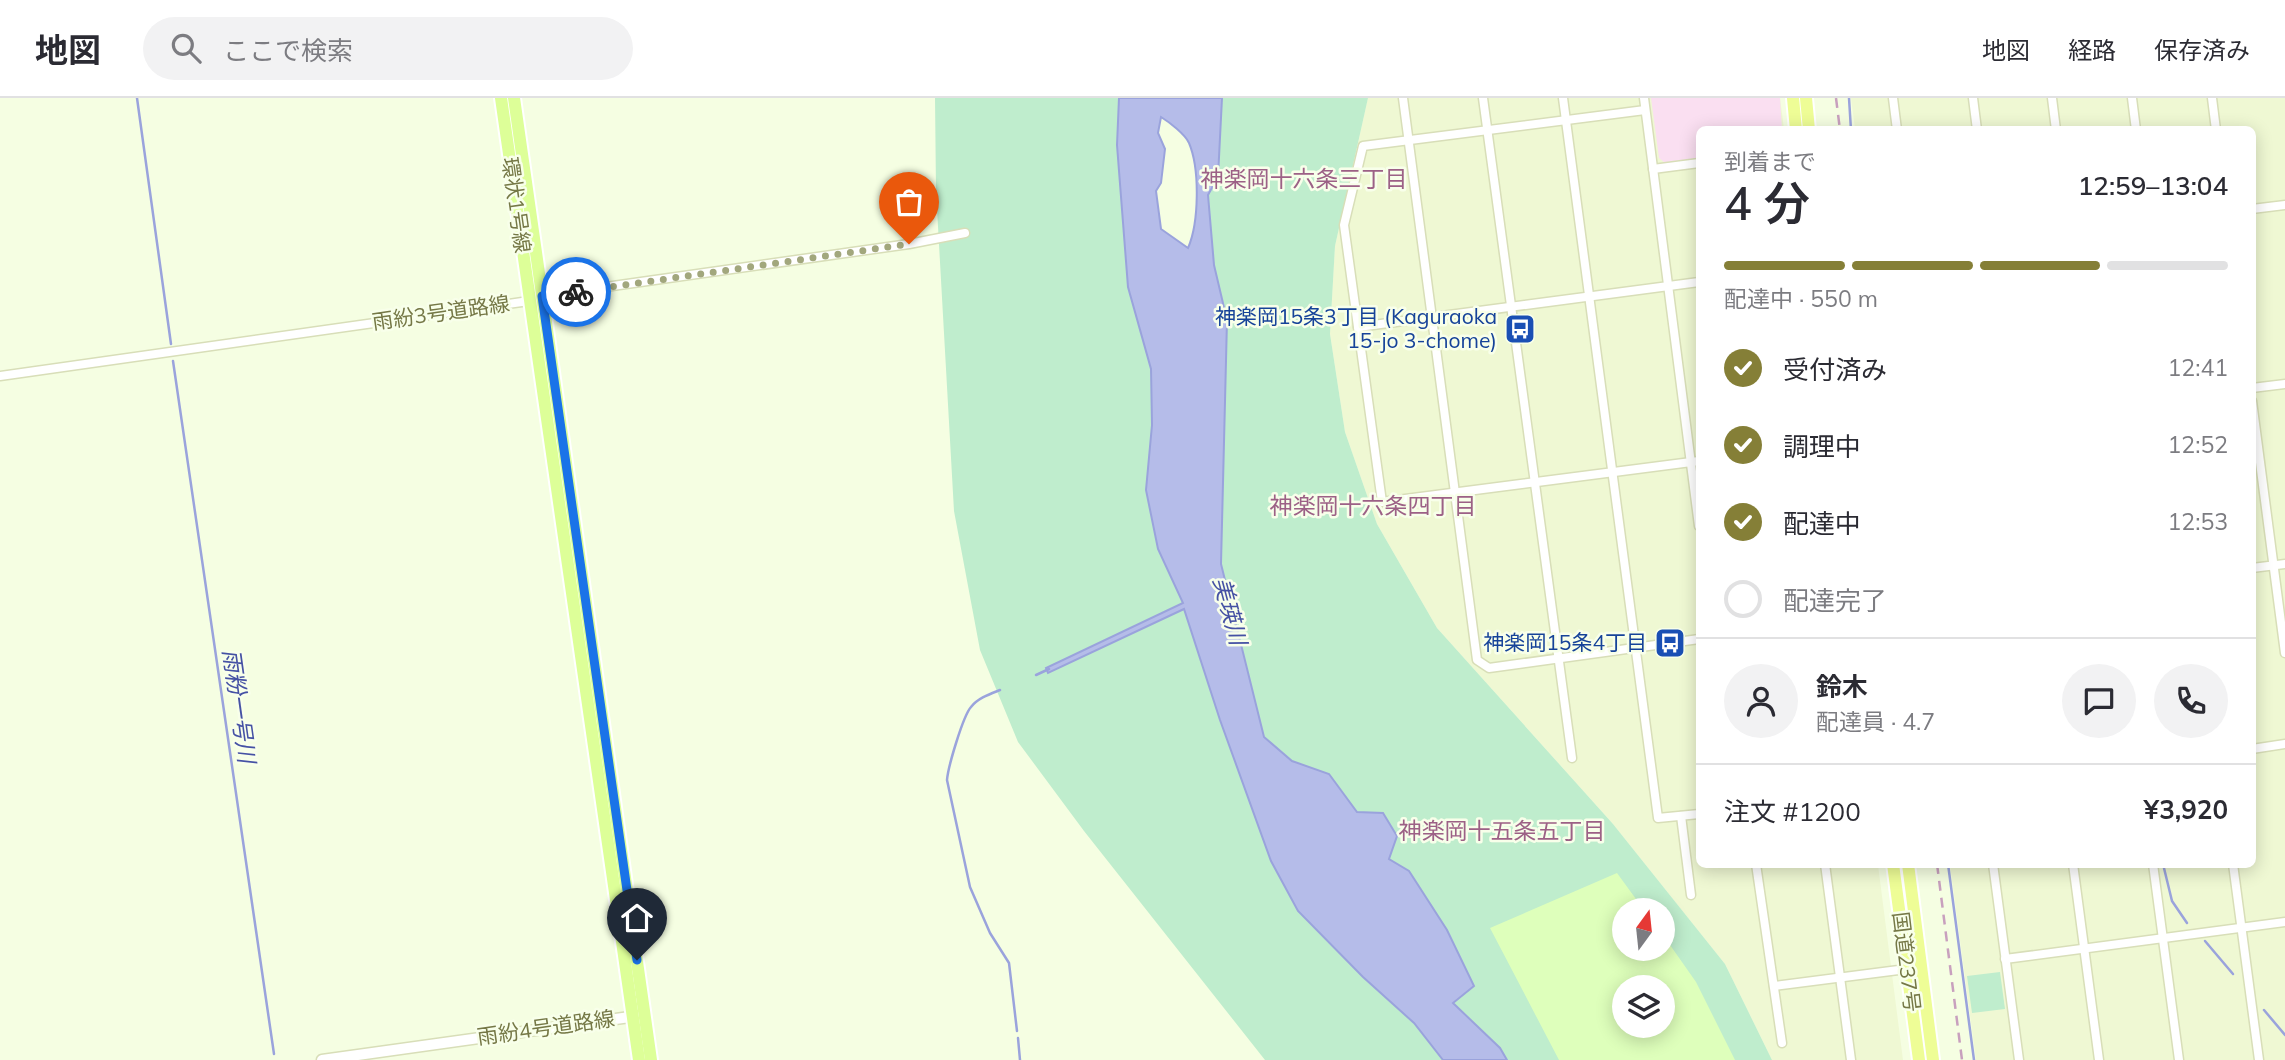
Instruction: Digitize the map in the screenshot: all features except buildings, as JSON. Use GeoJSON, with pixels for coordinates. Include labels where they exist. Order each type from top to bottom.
{"type":"FeatureCollection","features":[{"type":"Feature","properties":{"kind":"highway"},"geometry":{"type":"LineString","coordinates":[[1793,98],[1796,126]]}},
{"type":"Feature","properties":{"kind":"highway"},"geometry":{"type":"LineString","coordinates":[[1805,98],[1808,126]]}},
{"type":"Feature","properties":{"kind":"highway","name":"国道237号"},"geometry":{"type":"LineString","coordinates":[[1894,868],[1919,1060]]}},
{"type":"Feature","properties":{"kind":"highway","name":"国道237号"},"geometry":{"type":"LineString","coordinates":[[1909,868],[1933,1060]]}},
{"type":"Feature","properties":{"kind":"main road","name":"環状1号線"},"geometry":{"type":"LineString","coordinates":[[501,98],[536,299],[639,1015],[651,1060]]}},
{"type":"Feature","properties":{"kind":"main road","name":"環状1号線"},"geometry":{"type":"LineString","coordinates":[[514,98],[536,299]]}},
{"type":"Feature","properties":{"kind":"main road","name":"環状1号線"},"geometry":{"type":"LineString","coordinates":[[639,1015],[639,1060]]}},
{"type":"Feature","properties":{"kind":"street"},"geometry":{"type":"LineString","coordinates":[[1403,98],[1477,660],[1489,668],[1696,639]]}},
{"type":"Feature","properties":{"kind":"street"},"geometry":{"type":"LineString","coordinates":[[1483,98],[1572,758]]}},
{"type":"Feature","properties":{"kind":"street"},"geometry":{"type":"LineString","coordinates":[[1563,98],[1658,818],[1696,814]]}},
{"type":"Feature","properties":{"kind":"street"},"geometry":{"type":"LineString","coordinates":[[1644,98],[1646,110],[1668,286],[1695,461],[1382,502],[1344,225],[1363,146],[1646,110]]}},
{"type":"Feature","properties":{"kind":"street"},"geometry":{"type":"LineString","coordinates":[[1893,98],[1896,126]]}},
{"type":"Feature","properties":{"kind":"street"},"geometry":{"type":"LineString","coordinates":[[1973,98],[1976,126]]}},
{"type":"Feature","properties":{"kind":"street"},"geometry":{"type":"LineString","coordinates":[[2052,98],[2056,126]]}},
{"type":"Feature","properties":{"kind":"street"},"geometry":{"type":"LineString","coordinates":[[2132,98],[2136,126]]}},
{"type":"Feature","properties":{"kind":"street"},"geometry":{"type":"LineString","coordinates":[[2212,98],[2216,126]]}},
{"type":"Feature","properties":{"kind":"street"},"geometry":{"type":"LineString","coordinates":[[1653,169],[1696,163]]}},
{"type":"Feature","properties":{"kind":"street"},"geometry":{"type":"LineString","coordinates":[[2256,209],[2285,205]]}},
{"type":"Feature","properties":{"kind":"street","name":"雨紛3号道路線"},"geometry":{"type":"LineString","coordinates":[[0,376],[909,244],[965,233]]}},
{"type":"Feature","properties":{"kind":"street"},"geometry":{"type":"LineString","coordinates":[[1358,327],[1696,282]]}},
{"type":"Feature","properties":{"kind":"street"},"geometry":{"type":"LineString","coordinates":[[2256,388],[2285,384]]}},
{"type":"Feature","properties":{"kind":"street"},"geometry":{"type":"LineString","coordinates":[[2256,431],[2285,653]]}},
{"type":"Feature","properties":{"kind":"street"},"geometry":{"type":"LineString","coordinates":[[2256,568],[2285,564]]}},
{"type":"Feature","properties":{"kind":"street"},"geometry":{"type":"LineString","coordinates":[[2256,748],[2285,744]]}},
{"type":"Feature","properties":{"kind":"street"},"geometry":{"type":"LineString","coordinates":[[1681,816],[1690,895]]}},
{"type":"Feature","properties":{"kind":"street"},"geometry":{"type":"LineString","coordinates":[[1757,868],[1782,1043]]}},
{"type":"Feature","properties":{"kind":"street"},"geometry":{"type":"LineString","coordinates":[[1826,868],[1850,1060]]}},
{"type":"Feature","properties":{"kind":"street"},"geometry":{"type":"LineString","coordinates":[[1994,868],[2019,1060]]}},
{"type":"Feature","properties":{"kind":"street"},"geometry":{"type":"LineString","coordinates":[[2074,868],[2099,1060]]}},
{"type":"Feature","properties":{"kind":"street"},"geometry":{"type":"LineString","coordinates":[[2154,868],[2179,1060]]}},
{"type":"Feature","properties":{"kind":"street"},"geometry":{"type":"LineString","coordinates":[[2234,868],[2259,1060]]}},
{"type":"Feature","properties":{"kind":"street"},"geometry":{"type":"LineString","coordinates":[[2005,959],[2285,922]]}},
{"type":"Feature","properties":{"kind":"street"},"geometry":{"type":"LineString","coordinates":[[1774,986],[1922,967]]}},
{"type":"Feature","properties":{"kind":"street","name":"雨紛4号道路線"},"geometry":{"type":"LineString","coordinates":[[322,1060],[639,1015]]}},
{"type":"Feature","properties":{"kind":"shaded area"},"geometry":{"type":"Polygon","coordinates":[[[935,98],[1119,98],[1117,145],[1128,287],[1151,369],[1158,549],[1183,603],[1220,720],[1271,861],[1298,911],[1363,977],[1414,1023],[1443,1060],[1265,1060],[1084,831],[1018,742],[980,650],[954,511],[936,191],[935,98]]]}},
{"type":"Feature","properties":{"kind":"shaded area"},"geometry":{"type":"Polygon","coordinates":[[[1222,98],[1368,98],[1335,246],[1330,334],[1345,432],[1377,524],[1437,628],[1613,824],[1672,898],[1612,898],[1612,961],[1675,961],[1675,902],[1725,964],[1772,1060],[1507,1060],[1500,1048],[1453,1003],[1474,986],[1447,930],[1409,871],[1388,859],[1329,774],[1292,761],[1264,737],[1221,564],[1227,320],[1214,265],[1208,195],[1218,177],[1222,98]]]}},
{"type":"Feature","properties":{"kind":"shaded area"},"geometry":{"type":"Polygon","coordinates":[[[1368,98],[1780,98],[1784,126],[1696,126],[1696,868],[1878,868],[1903,1060],[1772,1060],[1725,964],[1675,902],[1675,898],[1672,898],[1613,824],[1437,628],[1377,524],[1345,432],[1330,334],[1335,246],[1368,98]]]}},
{"type":"Feature","properties":{"kind":"shaded area"},"geometry":{"type":"Polygon","coordinates":[[[1651,98],[1780,98],[1782,126],[1696,126],[1696,158],[1665,163],[1659,158],[1651,98]]]}},
{"type":"Feature","properties":{"kind":"shaded area"},"geometry":{"type":"Polygon","coordinates":[[[1851,98],[2285,98],[2285,1060],[1976,1060],[1950,868],[2256,868],[2256,126],[1855,126],[1851,98]]]}},
{"type":"Feature","properties":{"kind":"shaded area"},"geometry":{"type":"Polygon","coordinates":[[[2000,972],[2005,1009],[1972,1013],[1967,976],[2000,972]]]}},
{"type":"Feature","properties":{"kind":"sand"},"geometry":{"type":"Polygon","coordinates":[[[1617,873],[1635,898],[1612,898],[1612,961],[1675,961],[1675,952],[1696,982],[1735,1060],[1559,1060],[1490,928],[1617,873]]]}},
{"type":"Feature","properties":{"kind":"water","name":"美瑛川"},"geometry":{"type":"Polygon","coordinates":[[[1119,98],[1222,98],[1218,177],[1208,195],[1214,265],[1227,320],[1221,564],[1264,737],[1292,761],[1329,774],[1357,812],[1383,813],[1397,836],[1389,859],[1409,871],[1447,930],[1474,986],[1453,1003],[1500,1048],[1507,1060],[1443,1060],[1414,1023],[1363,977],[1298,911],[1271,861],[1220,720],[1184,609],[1048,673],[1046,668],[1183,603],[1158,549],[1146,490],[1152,425],[1151,369],[1128,287],[1117,145],[1119,98]],[[1161,117],[1158,133],[1165,149],[1161,183],[1156,191],[1161,229],[1188,248],[1196,211],[1193,154],[1187,140],[1161,117]]]}},
{"type":"Feature","properties":{"kind":"waterway","name":"雨粉一号川"},"geometry":{"type":"LineString","coordinates":[[137,98],[171,344]]}},
{"type":"Feature","properties":{"kind":"waterway"},"geometry":{"type":"LineString","coordinates":[[1849,98],[1851,126]]}},
{"type":"Feature","properties":{"kind":"waterway","name":"雨粉一号川"},"geometry":{"type":"LineString","coordinates":[[173,361],[274,1054]]}},
{"type":"Feature","properties":{"kind":"waterway"},"geometry":{"type":"LineString","coordinates":[[1036,675],[1049,669]]}},
{"type":"Feature","properties":{"kind":"waterway"},"geometry":{"type":"LineString","coordinates":[[1000,690],[977,701],[968,712],[956,742],[947,780],[970,887],[990,933],[1009,963],[1017,1031]]}},
{"type":"Feature","properties":{"kind":"waterway"},"geometry":{"type":"LineString","coordinates":[[1949,868],[1974,1060]]}},
{"type":"Feature","properties":{"kind":"waterway"},"geometry":{"type":"LineString","coordinates":[[2164,868],[2172,901],[2187,923]]}},
{"type":"Feature","properties":{"kind":"waterway"},"geometry":{"type":"LineString","coordinates":[[2205,941],[2233,974]]}},
{"type":"Feature","properties":{"kind":"waterway"},"geometry":{"type":"LineString","coordinates":[[2264,1010],[2285,1035]]}},
{"type":"Feature","properties":{"kind":"waterway"},"geometry":{"type":"LineString","coordinates":[[1018,1038],[1020,1060]]}},
{"type":"Feature","properties":{"kind":"railway"},"geometry":{"type":"LineString","coordinates":[[1836,98],[1840,126]]}},
{"type":"Feature","properties":{"kind":"railway"},"geometry":{"type":"LineString","coordinates":[[1938,868],[1962,1060]]}},
{"type":"Feature","properties":{"kind":"way so far"},"geometry":{"type":"LineString","coordinates":[[576,292],[909,244]]}},
{"type":"Feature","properties":{"kind":"place","name":"神楽岡15条3丁目 (Kaguraoka 15-jo 3-chome)"},"geometry":{"type":"Point","coordinates":[1520,329]}},
{"type":"Feature","properties":{"kind":"place","name":"神楽岡15条4丁目"},"geometry":{"type":"Point","coordinates":[1670,643]}},
{"type":"Feature","properties":{"kind":"district","name":"神楽岡十六条三丁目"},"geometry":{"type":"Point","coordinates":[1304,179]}},
{"type":"Feature","properties":{"kind":"district","name":"神楽岡十六条四丁目"},"geometry":{"type":"Point","coordinates":[1373,506]}},
{"type":"Feature","properties":{"kind":"district","name":"神楽岡十五条五丁目"},"geometry":{"type":"Point","coordinates":[1502,831]}},
{"type":"Feature","properties":{"kind":"route"},"geometry":{"type":"LineString","coordinates":[[576,292],[542,296],[637,960]]}}]}
